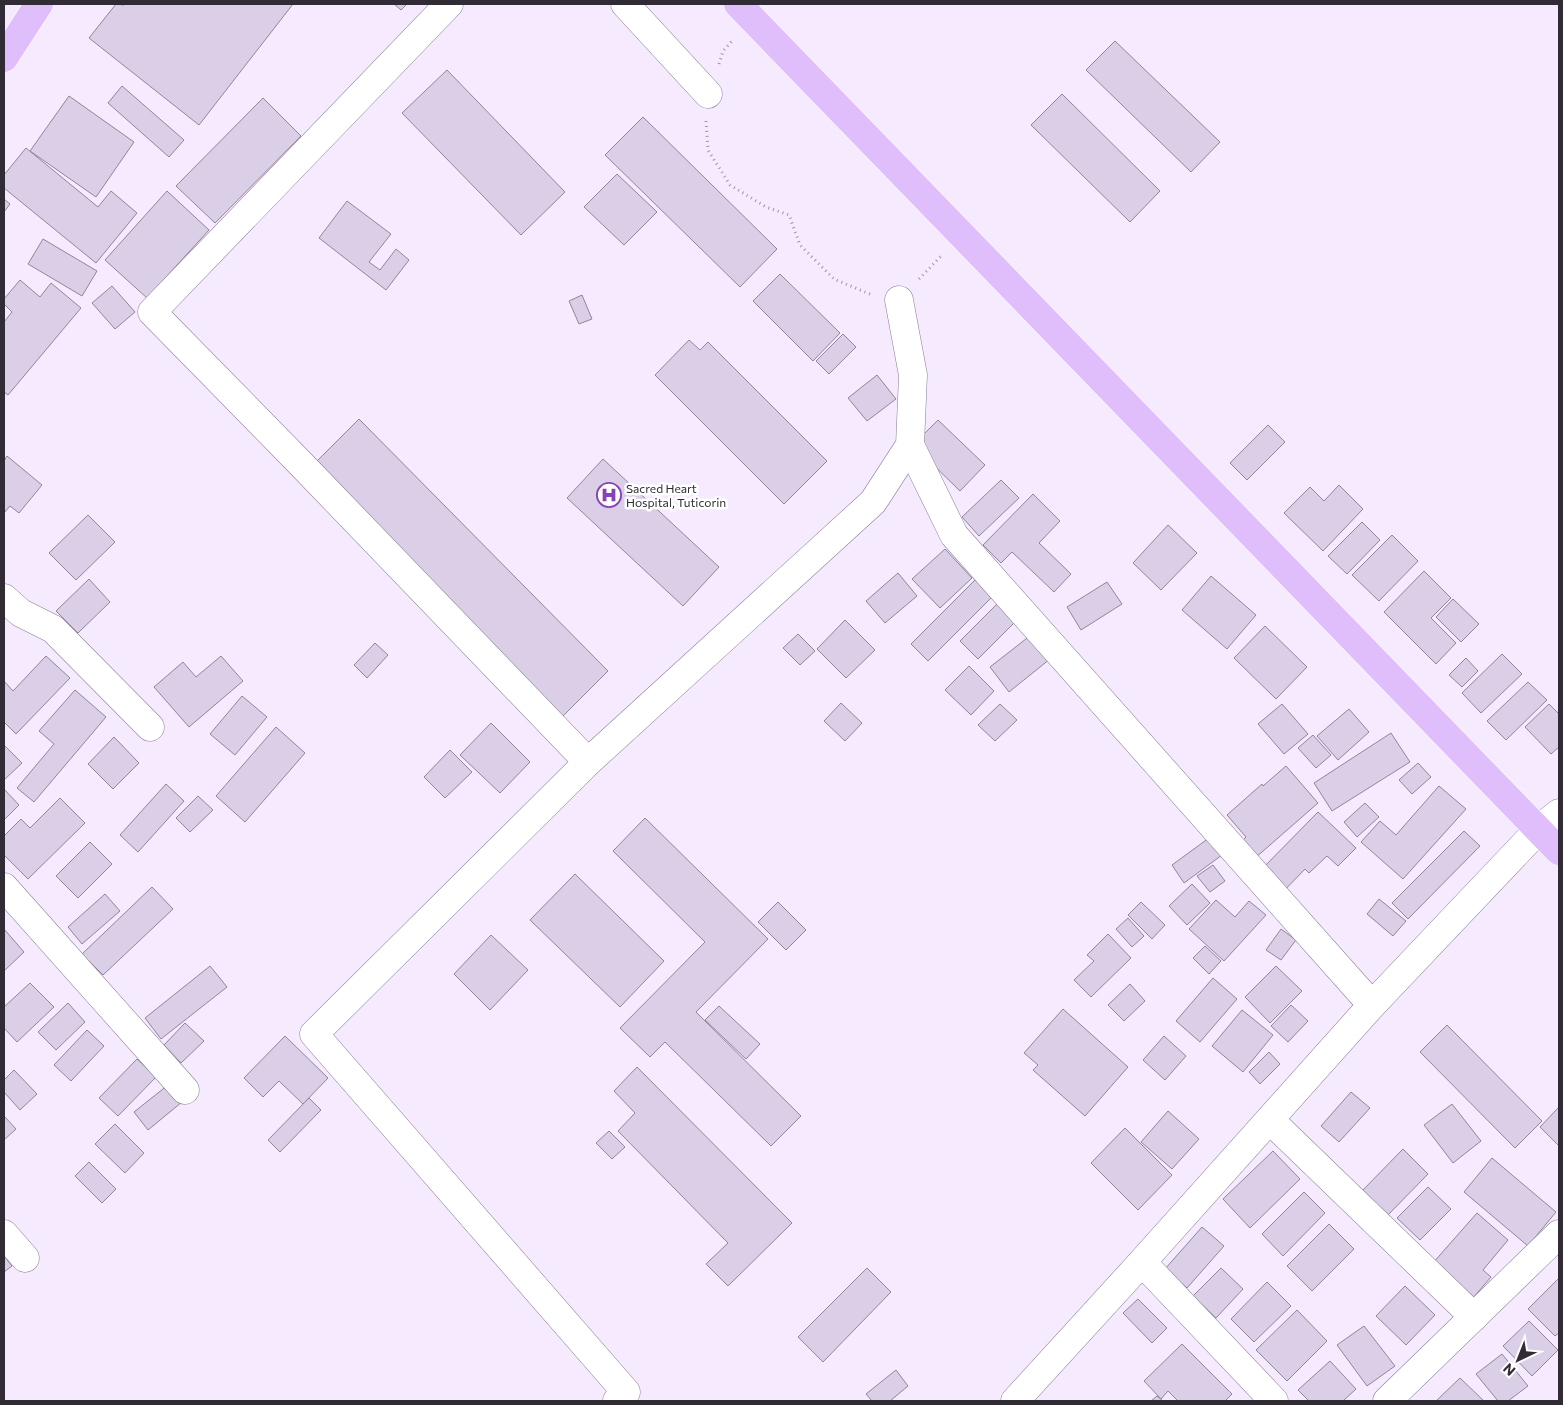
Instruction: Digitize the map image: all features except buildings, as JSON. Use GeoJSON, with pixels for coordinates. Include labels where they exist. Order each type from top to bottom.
{"type":"FeatureCollection","features":[{"type":"Feature","properties":{"kind":"main road"},"geometry":{"type":"LineString","coordinates":[[4,58],[39,4]]}},
{"type":"Feature","properties":{"kind":"main road"},"geometry":{"type":"LineString","coordinates":[[745,11],[961,234],[1549,821],[1559,851]]}},
{"type":"Feature","properties":{"kind":"street"},"geometry":{"type":"LineString","coordinates":[[448,4],[152,312],[588,762]]}},
{"type":"Feature","properties":{"kind":"street"},"geometry":{"type":"LineString","coordinates":[[625,4],[708,94]]}},
{"type":"Feature","properties":{"kind":"street"},"geometry":{"type":"LineString","coordinates":[[899,300],[913,375],[910,445],[954,535],[1372,1005]]}},
{"type":"Feature","properties":{"kind":"street"},"geometry":{"type":"LineString","coordinates":[[617,1401],[626,1392],[314,1034],[588,762],[873,502],[910,445]]}},
{"type":"Feature","properties":{"kind":"street"},"geometry":{"type":"LineString","coordinates":[[4,598],[21,613],[53,629],[150,727]]}},
{"type":"Feature","properties":{"kind":"street"},"geometry":{"type":"LineString","coordinates":[[1014,1401],[1142,1262],[1372,1005],[1549,821]]}},
{"type":"Feature","properties":{"kind":"street"},"geometry":{"type":"LineString","coordinates":[[4,887],[185,1090]]}},
{"type":"Feature","properties":{"kind":"street"},"geometry":{"type":"LineString","coordinates":[[1270,1120],[1474,1317]]}},
{"type":"Feature","properties":{"kind":"street"},"geometry":{"type":"LineString","coordinates":[[4,1234],[25,1258]]}},
{"type":"Feature","properties":{"kind":"street"},"geometry":{"type":"LineString","coordinates":[[1387,1401],[1559,1234]]}},
{"type":"Feature","properties":{"kind":"street"},"geometry":{"type":"LineString","coordinates":[[1142,1262],[1274,1401]]}},
{"type":"Feature","properties":{"kind":"path"},"geometry":{"type":"LineString","coordinates":[[745,11],[723,51],[708,94],[706,125],[708,150],[730,186],[766,207],[789,215],[800,245],[834,279],[868,295],[899,300],[961,234]]}},
{"type":"Feature","properties":{"kind":"place","name":"Sacred Heart Hospital, Tuticorin"},"geometry":{"type":"Point","coordinates":[609,495]}}]}
